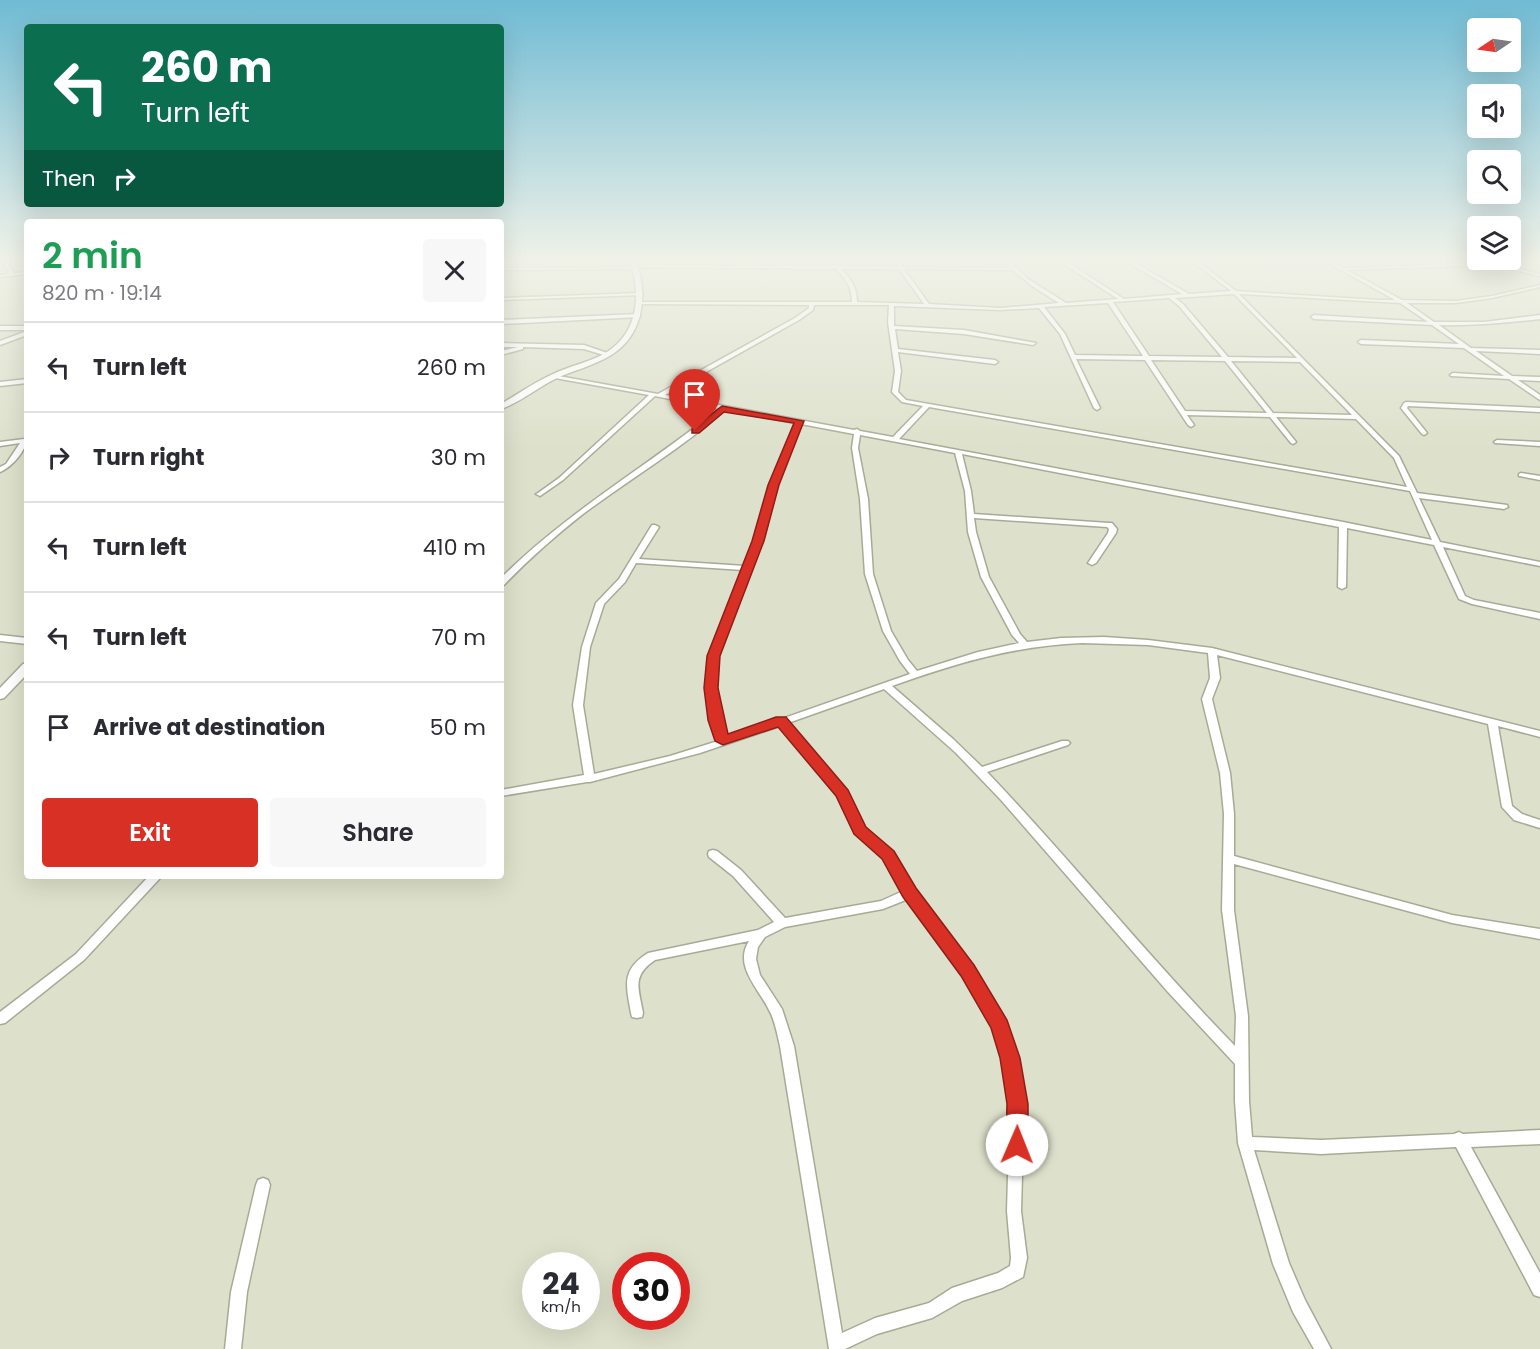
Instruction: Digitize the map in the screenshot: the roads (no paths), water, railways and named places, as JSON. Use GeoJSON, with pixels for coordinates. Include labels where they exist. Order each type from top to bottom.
{"type":"FeatureCollection","features":[{"type":"Feature","properties":{"kind":"street"},"geometry":{"type":"LineString","coordinates":[[504,405],[555,376],[607,354],[627,339],[635,323]]}},
{"type":"Feature","properties":{"kind":"street"},"geometry":{"type":"LineString","coordinates":[[540,494],[561,479],[655,396],[790,323]]}},
{"type":"Feature","properties":{"kind":"street"},"geometry":{"type":"LineString","coordinates":[[892,323],[898,370],[895,393],[904,401],[1504,507]]}},
{"type":"Feature","properties":{"kind":"street"},"geometry":{"type":"LineString","coordinates":[[1053,323],[1074,357],[1097,408]]}},
{"type":"Feature","properties":{"kind":"street"},"geometry":{"type":"LineString","coordinates":[[1124,323],[1191,425]]}},
{"type":"Feature","properties":{"kind":"street"},"geometry":{"type":"LineString","coordinates":[[1196,323],[1293,442]]}},
{"type":"Feature","properties":{"kind":"street"},"geometry":{"type":"LineString","coordinates":[[1266,323],[1349,405],[1357,417],[1397,457],[1462,597],[1472,602],[1540,616]]}},
{"type":"Feature","properties":{"kind":"street"},"geometry":{"type":"LineString","coordinates":[[1434,323],[1540,398]]}},
{"type":"Feature","properties":{"kind":"street"},"geometry":{"type":"LineString","coordinates":[[892,327],[964,332],[1033,343]]}},
{"type":"Feature","properties":{"kind":"street"},"geometry":{"type":"LineString","coordinates":[[0,328],[24,331]]}},
{"type":"Feature","properties":{"kind":"street"},"geometry":{"type":"LineString","coordinates":[[0,344],[24,332]]}},
{"type":"Feature","properties":{"kind":"street"},"geometry":{"type":"LineString","coordinates":[[1361,342],[1540,351]]}},
{"type":"Feature","properties":{"kind":"street"},"geometry":{"type":"LineString","coordinates":[[504,352],[534,344]]}},
{"type":"Feature","properties":{"kind":"street"},"geometry":{"type":"LineString","coordinates":[[504,345],[584,347],[607,354]]}},
{"type":"Feature","properties":{"kind":"street"},"geometry":{"type":"LineString","coordinates":[[895,350],[995,362]]}},
{"type":"Feature","properties":{"kind":"street"},"geometry":{"type":"LineString","coordinates":[[1074,357],[1303,360]]}},
{"type":"Feature","properties":{"kind":"street"},"geometry":{"type":"LineString","coordinates":[[1453,375],[1540,379]]}},
{"type":"Feature","properties":{"kind":"street"},"geometry":{"type":"LineString","coordinates":[[555,376],[596,382],[722,409],[857,431],[958,453],[1343,524],[1540,564]]}},
{"type":"Feature","properties":{"kind":"street"},"geometry":{"type":"LineString","coordinates":[[0,384],[24,381]]}},
{"type":"Feature","properties":{"kind":"street"},"geometry":{"type":"LineString","coordinates":[[1424,433],[1404,408],[1406,404],[1540,410]]}},
{"type":"Feature","properties":{"kind":"street"},"geometry":{"type":"LineString","coordinates":[[894,440],[928,405]]}},
{"type":"Feature","properties":{"kind":"street"},"geometry":{"type":"LineString","coordinates":[[504,580],[520,561],[563,525],[722,409]]}},
{"type":"Feature","properties":{"kind":"street"},"geometry":{"type":"LineString","coordinates":[[1185,413],[1357,417]]}},
{"type":"Feature","properties":{"kind":"street"},"geometry":{"type":"LineString","coordinates":[[723,741],[716,720],[711,688],[714,656],[758,541],[774,485],[800,421]]}},
{"type":"Feature","properties":{"kind":"street"},"geometry":{"type":"LineString","coordinates":[[857,431],[855,448],[864,499],[869,574],[887,631],[904,661],[915,674]]}},
{"type":"Feature","properties":{"kind":"street"},"geometry":{"type":"LineString","coordinates":[[0,444],[24,442]]}},
{"type":"Feature","properties":{"kind":"street"},"geometry":{"type":"LineString","coordinates":[[1497,442],[1540,444]]}},
{"type":"Feature","properties":{"kind":"street"},"geometry":{"type":"LineString","coordinates":[[0,470],[8,465],[24,444]]}},
{"type":"Feature","properties":{"kind":"street"},"geometry":{"type":"LineString","coordinates":[[958,453],[972,516],[972,532],[985,577],[1016,635],[1026,646]]}},
{"type":"Feature","properties":{"kind":"street"},"geometry":{"type":"LineString","coordinates":[[1521,475],[1540,478]]}},
{"type":"Feature","properties":{"kind":"street"},"geometry":{"type":"LineString","coordinates":[[972,516],[1109,525],[1113,528],[1112,533],[1092,563]]}},
{"type":"Feature","properties":{"kind":"street"},"geometry":{"type":"LineString","coordinates":[[1342,587],[1343,524]]}},
{"type":"Feature","properties":{"kind":"street"},"geometry":{"type":"LineString","coordinates":[[590,779],[578,705],[586,647],[600,603],[622,579],[655,527]]}},
{"type":"Feature","properties":{"kind":"street"},"geometry":{"type":"LineString","coordinates":[[634,561],[747,568]]}},
{"type":"Feature","properties":{"kind":"street"},"geometry":{"type":"LineString","coordinates":[[0,638],[24,641]]}},
{"type":"Feature","properties":{"kind":"street"},"geometry":{"type":"LineString","coordinates":[[504,793],[590,779],[662,761],[915,674],[992,652],[1026,646],[1092,640],[1172,644],[1212,651],[1540,734]]}},
{"type":"Feature","properties":{"kind":"street"},"geometry":{"type":"LineString","coordinates":[[1212,651],[1215,678],[1207,699],[1225,773],[1229,814],[1228,910],[1242,1016],[1245,1143],[1281,1264],[1299,1306],[1323,1349]]}},
{"type":"Feature","properties":{"kind":"street"},"geometry":{"type":"LineString","coordinates":[[0,695],[24,671]]}},
{"type":"Feature","properties":{"kind":"street"},"geometry":{"type":"LineString","coordinates":[[885,685],[980,771],[1206,1026],[1242,1062]]}},
{"type":"Feature","properties":{"kind":"street"},"geometry":{"type":"LineString","coordinates":[[761,934],[752,946],[751,968],[776,1009],[785,1036],[836,1346],[875,1326],[932,1310],[958,1294],[1002,1280],[1017,1271],[1019,1258],[1014,1211],[1017,1104],[1005,1040],[992,1008],[968,970],[910,893],[888,855],[855,824],[842,794],[781,721]]}},
{"type":"Feature","properties":{"kind":"street"},"geometry":{"type":"LineString","coordinates":[[1492,722],[1507,807],[1518,817],[1540,824]]}},
{"type":"Feature","properties":{"kind":"street"},"geometry":{"type":"LineString","coordinates":[[980,771],[1065,743]]}},
{"type":"Feature","properties":{"kind":"street"},"geometry":{"type":"LineString","coordinates":[[713,854],[737,873],[782,923]]}},
{"type":"Feature","properties":{"kind":"street"},"geometry":{"type":"LineString","coordinates":[[1228,858],[1442,916],[1540,934],[1533,933]]}},
{"type":"Feature","properties":{"kind":"street"},"geometry":{"type":"LineString","coordinates":[[0,1019],[80,957],[153,879]]}},
{"type":"Feature","properties":{"kind":"street"},"geometry":{"type":"LineString","coordinates":[[637,1013],[632,977],[639,963],[652,956],[761,934],[782,923],[883,905],[910,893]]}},
{"type":"Feature","properties":{"kind":"street"},"geometry":{"type":"LineString","coordinates":[[1245,1143],[1321,1147],[1540,1137]]}},
{"type":"Feature","properties":{"kind":"street"},"geometry":{"type":"LineString","coordinates":[[1459,1139],[1540,1289]]}},
{"type":"Feature","properties":{"kind":"street"},"geometry":{"type":"LineString","coordinates":[[232,1349],[239,1293],[263,1185]]}}]}
